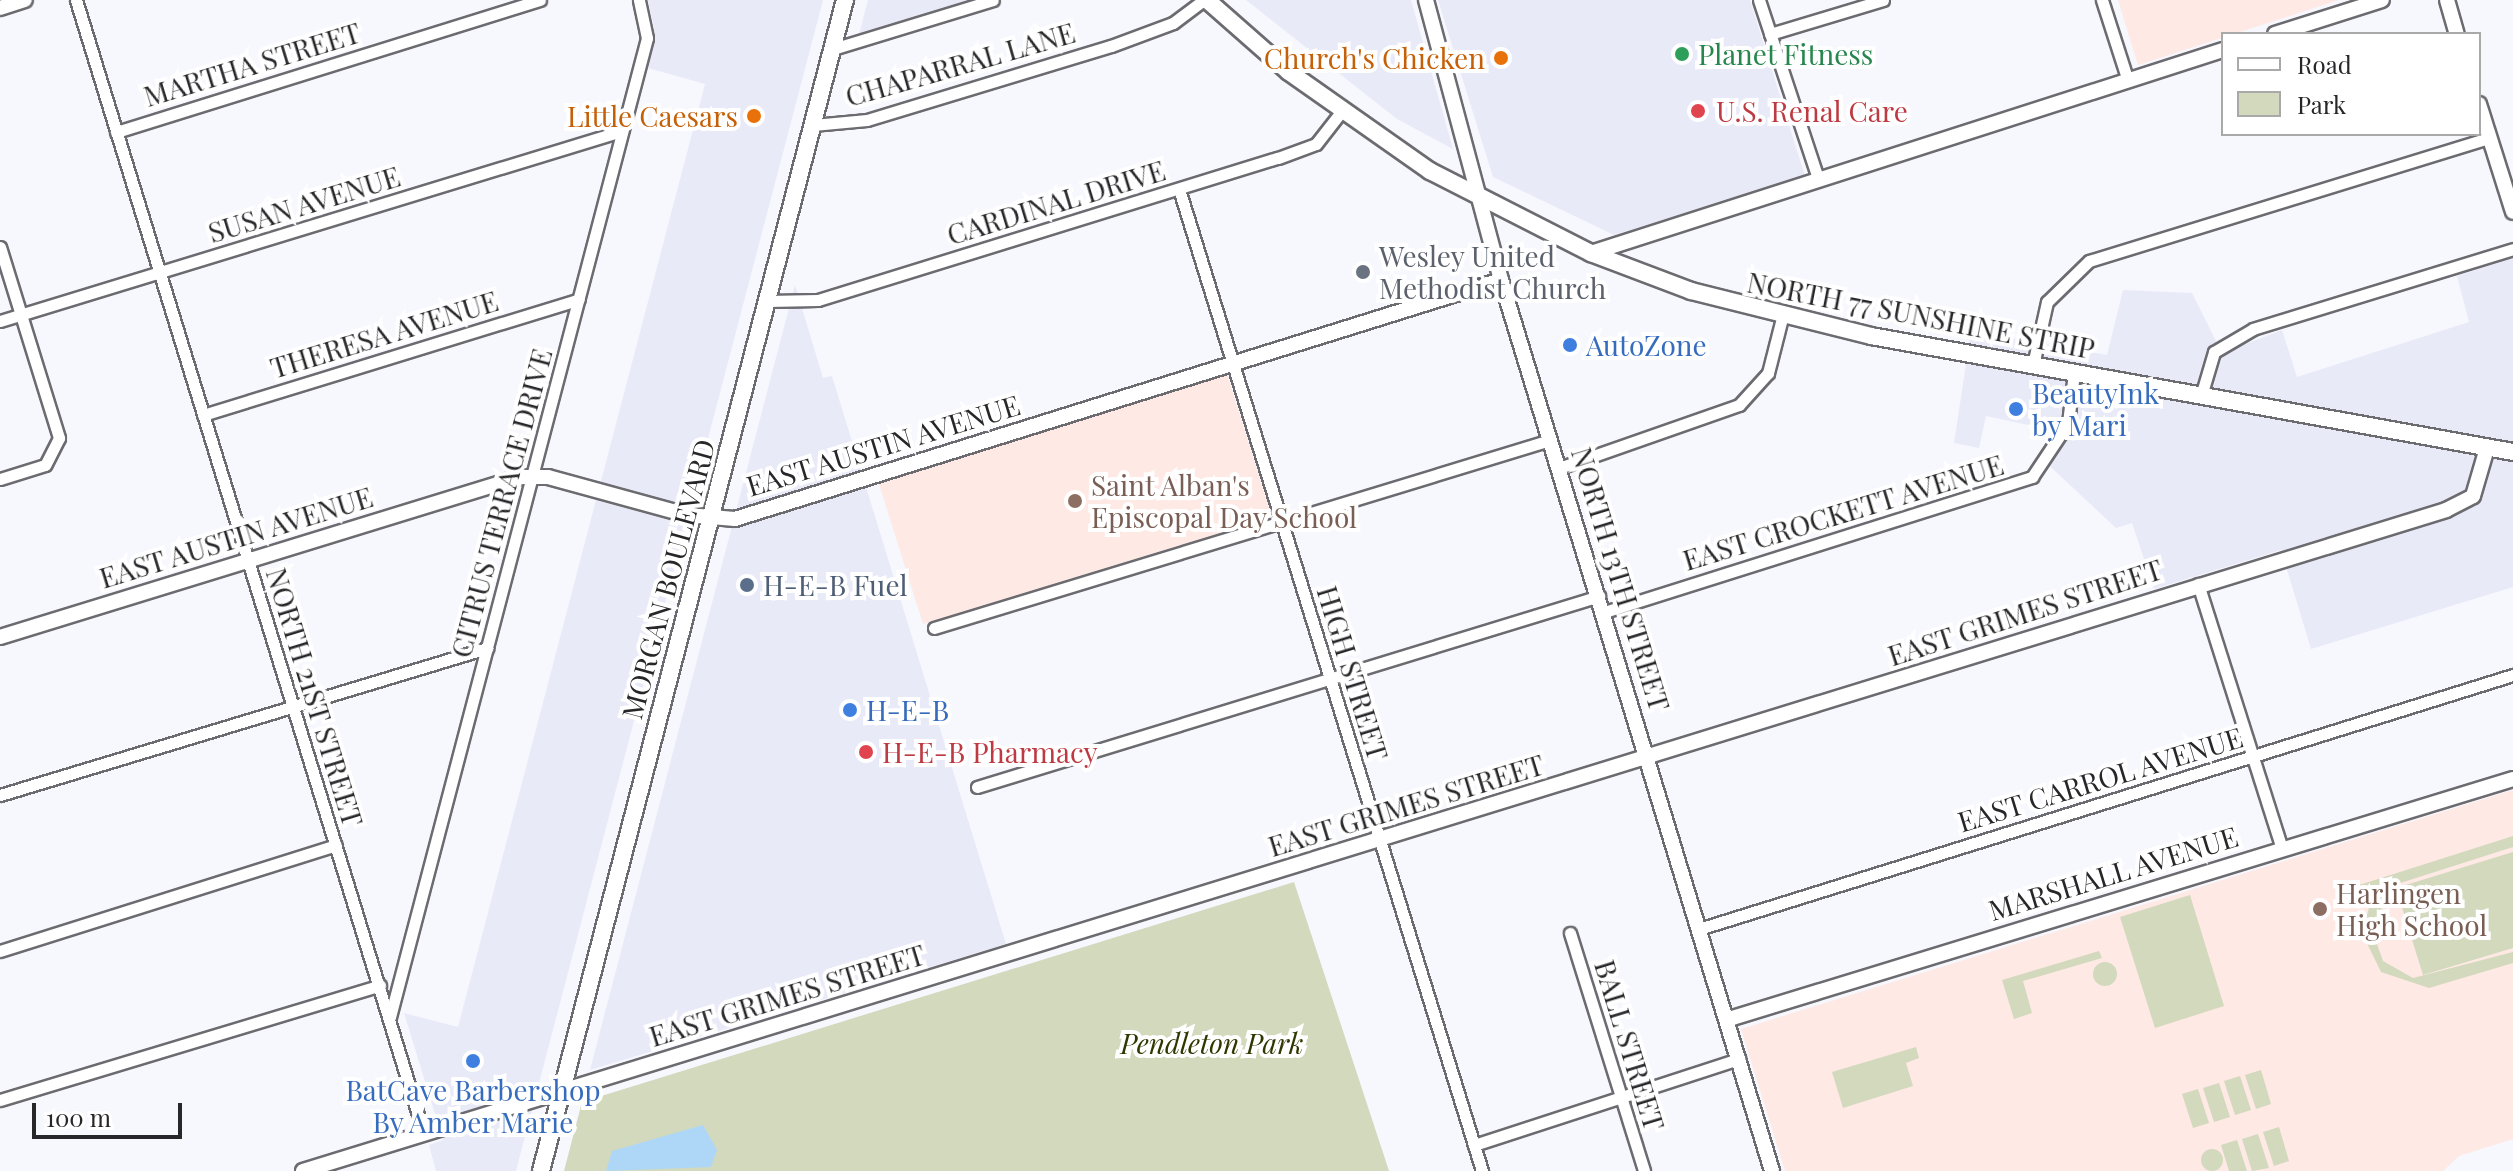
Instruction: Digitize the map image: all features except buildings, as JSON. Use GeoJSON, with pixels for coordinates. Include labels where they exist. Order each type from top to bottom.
{"type":"FeatureCollection","features":[{"type":"Feature","properties":{"kind":"main road","name":"MORGAN BOULEVARD"},"geometry":{"type":"LineString","coordinates":[[541,1171],[845,0]]}},
{"type":"Feature","properties":{"kind":"main road","name":"NORTH 77 SUNSHINE STRIP"},"geometry":{"type":"LineString","coordinates":[[1205,0],[1341,112],[1481,201],[1591,253],[1782,318],[2513,452]]}},
{"type":"Feature","properties":{"kind":"street"},"geometry":{"type":"LineString","coordinates":[[0,8],[25,0]]}},
{"type":"Feature","properties":{"kind":"street","name":"NORTH 21ST STREET"},"geometry":{"type":"LineString","coordinates":[[76,0],[424,1134]]}},
{"type":"Feature","properties":{"kind":"street","name":"MARTHA STREET"},"geometry":{"type":"LineString","coordinates":[[116,132],[540,0]]}},
{"type":"Feature","properties":{"kind":"street","name":"CITRUS TERRACE DRIVE"},"geometry":{"type":"LineString","coordinates":[[390,1017],[647,38],[639,0]]}},
{"type":"Feature","properties":{"kind":"street"},"geometry":{"type":"LineString","coordinates":[[833,49],[993,0]]}},
{"type":"Feature","properties":{"kind":"street","name":"CHAPARRAL LANE"},"geometry":{"type":"LineString","coordinates":[[813,125],[867,120],[1111,46],[1173,23],[1205,0]]}},
{"type":"Feature","properties":{"kind":"street","name":"NORTH 13TH STREET"},"geometry":{"type":"LineString","coordinates":[[1426,0],[1501,280],[1702,928],[1772,1171]]}},
{"type":"Feature","properties":{"kind":"street"},"geometry":{"type":"LineString","coordinates":[[1759,0],[1818,178]]}},
{"type":"Feature","properties":{"kind":"street"},"geometry":{"type":"LineString","coordinates":[[1770,34],[1883,0]]}},
{"type":"Feature","properties":{"kind":"street"},"geometry":{"type":"LineString","coordinates":[[2102,0],[2128,81]]}},
{"type":"Feature","properties":{"kind":"street"},"geometry":{"type":"LineString","coordinates":[[2281,32],[2382,0]]}},
{"type":"Feature","properties":{"kind":"street"},"geometry":{"type":"LineString","coordinates":[[2447,0],[2456,32]]}},
{"type":"Feature","properties":{"kind":"street"},"geometry":{"type":"LineString","coordinates":[[1591,253],[2221,51]]}},
{"type":"Feature","properties":{"kind":"street"},"geometry":{"type":"LineString","coordinates":[[2481,111],[2489,138],[2508,180],[2513,212]]}},
{"type":"Feature","properties":{"kind":"street","name":"CARDINAL DRIVE"},"geometry":{"type":"LineString","coordinates":[[767,301],[818,300],[1316,144],[1341,112]]}},
{"type":"Feature","properties":{"kind":"street","name":"SUSAN AVENUE"},"geometry":{"type":"LineString","coordinates":[[0,321],[621,131]]}},
{"type":"Feature","properties":{"kind":"street"},"geometry":{"type":"LineString","coordinates":[[2033,365],[2047,302],[2089,261],[2489,138]]}},
{"type":"Feature","properties":{"kind":"street","name":"HIGH STREET"},"geometry":{"type":"LineString","coordinates":[[1179,189],[1482,1171]]}},
{"type":"Feature","properties":{"kind":"street"},"geometry":{"type":"LineString","coordinates":[[0,247],[57,451],[45,465],[0,479]]}},
{"type":"Feature","properties":{"kind":"street"},"geometry":{"type":"LineString","coordinates":[[2201,396],[2214,352],[2239,335],[2513,249]]}},
{"type":"Feature","properties":{"kind":"street","name":"EAST AUSTIN AVENUE"},"geometry":{"type":"LineString","coordinates":[[0,637],[533,476],[711,517],[735,519],[1501,280]]}},
{"type":"Feature","properties":{"kind":"street","name":"THERESA AVENUE"},"geometry":{"type":"LineString","coordinates":[[203,415],[579,299]]}},
{"type":"Feature","properties":{"kind":"street"},"geometry":{"type":"LineString","coordinates":[[1559,468],[1739,405],[1768,373],[1782,318]]}},
{"type":"Feature","properties":{"kind":"street","name":"EAST CROCKETT AVENUE"},"geometry":{"type":"LineString","coordinates":[[1604,612],[2032,477],[2068,423],[2074,373]]}},
{"type":"Feature","properties":{"kind":"street"},"geometry":{"type":"LineString","coordinates":[[934,628],[1550,440]]}},
{"type":"Feature","properties":{"kind":"street","name":"EAST GRIMES STREET"},"geometry":{"type":"LineString","coordinates":[[303,1171],[1649,759],[2198,584],[2466,503],[2479,486],[2487,448]]}},
{"type":"Feature","properties":{"kind":"street"},"geometry":{"type":"LineString","coordinates":[[2198,584],[2282,849]]}},
{"type":"Feature","properties":{"kind":"street"},"geometry":{"type":"LineString","coordinates":[[977,787],[1599,596]]}},
{"type":"Feature","properties":{"kind":"street"},"geometry":{"type":"LineString","coordinates":[[0,795],[487,648]]}},
{"type":"Feature","properties":{"kind":"street","name":"EAST CARROL AVENUE"},"geometry":{"type":"LineString","coordinates":[[1702,928],[2513,675]]}},
{"type":"Feature","properties":{"kind":"street","name":"MARSHALL AVENUE"},"geometry":{"type":"LineString","coordinates":[[1729,1019],[2513,779]]}},
{"type":"Feature","properties":{"kind":"street"},"geometry":{"type":"LineString","coordinates":[[0,951],[336,845]]}},
{"type":"Feature","properties":{"kind":"street","name":"BALL STREET"},"geometry":{"type":"LineString","coordinates":[[1570,933],[1644,1171]]}},
{"type":"Feature","properties":{"kind":"street"},"geometry":{"type":"LineString","coordinates":[[0,1100],[380,985]]}},
{"type":"Feature","properties":{"kind":"street"},"geometry":{"type":"LineString","coordinates":[[1474,1145],[1739,1059]]}},
{"type":"Feature","properties":{"kind":"shaded area"},"geometry":{"type":"Polygon","coordinates":[[[648,0],[823,0],[516,1171],[436,1171],[429,1145],[443,1140],[404,1013],[458,1027],[705,84],[648,68],[654,27],[648,0]]]}},
{"type":"Feature","properties":{"kind":"shaded area"},"geometry":{"type":"Polygon","coordinates":[[[868,0],[981,0],[858,38],[868,0]]]}},
{"type":"Feature","properties":{"kind":"shaded area"},"geometry":{"type":"Polygon","coordinates":[[[1246,0],[1411,0],[1453,149],[1397,119],[1246,0]]]}},
{"type":"Feature","properties":{"kind":"shaded area"},"geometry":{"type":"Polygon","coordinates":[[[1438,0],[1750,0],[1805,176],[1614,235],[1493,177],[1438,0]]]}},
{"type":"Feature","properties":{"kind":"shaded area"},"geometry":{"type":"Polygon","coordinates":[[[2118,0],[2339,0],[2240,32],[2221,32],[2221,38],[2138,65],[2118,0]]]}},
{"type":"Feature","properties":{"kind":"shaded area"},"geometry":{"type":"Polygon","coordinates":[[[2513,258],[2513,587],[2311,649],[2281,550],[2154,589],[2132,523],[2116,528],[2040,457],[2056,431],[1986,416],[1979,448],[1954,443],[1971,331],[2107,355],[2123,290],[2192,293],[2222,353],[2282,330],[2297,377],[2469,322],[2457,276],[2513,258]]]}},
{"type":"Feature","properties":{"kind":"shaded area"},"geometry":{"type":"Polygon","coordinates":[[[795,285],[823,378],[832,376],[1006,944],[590,1070],[795,285]]]}},
{"type":"Feature","properties":{"kind":"shaded area","name":"Saint Alban's Episcopal Day School"},"geometry":{"type":"Polygon","coordinates":[[[1227,374],[1272,517],[923,624],[879,484],[1227,374]]]}},
{"type":"Feature","properties":{"kind":"shaded area","name":"Harlingen High School"},"geometry":{"type":"Polygon","coordinates":[[[2513,790],[2513,1139],[2459,1156],[2443,1171],[1785,1171],[1741,1029],[2513,790]]]}},
{"type":"Feature","properties":{"kind":"green space"},"geometry":{"type":"Polygon","coordinates":[[[2513,836],[2513,847],[2391,886],[2372,930],[2383,961],[2413,978],[2513,952],[2513,963],[2429,988],[2381,972],[2362,933],[2374,890],[2359,894],[2356,886],[2513,836]]]}},
{"type":"Feature","properties":{"kind":"green space"},"geometry":{"type":"Polygon","coordinates":[[[2513,852],[2513,948],[2423,975],[2396,888],[2513,852]]]}},
{"type":"Feature","properties":{"kind":"green space","name":"Pendleton Park"},"geometry":{"type":"Polygon","coordinates":[[[1294,882],[1389,1171],[564,1171],[582,1102],[1294,882]]]}},
{"type":"Feature","properties":{"kind":"green space"},"geometry":{"type":"Polygon","coordinates":[[[2190,895],[2224,1006],[2155,1028],[2120,917],[2190,895]]]}},
{"type":"Feature","properties":{"kind":"green space"},"geometry":{"type":"Polygon","coordinates":[[[2099,951],[2102,958],[2023,981],[2032,1013],[2014,1019],[2002,980],[2099,951]]]}},
{"type":"Feature","properties":{"kind":"green space"},"geometry":{"type":"Polygon","coordinates":[[[2105,962],[2116,969],[2117,974],[2110,985],[2105,986],[2094,979],[2093,974],[2100,963],[2105,962]]]}},
{"type":"Feature","properties":{"kind":"green space"},"geometry":{"type":"Polygon","coordinates":[[[1916,1047],[1919,1058],[1906,1063],[1913,1086],[1843,1108],[1832,1072],[1916,1047]]]}},
{"type":"Feature","properties":{"kind":"green space"},"geometry":{"type":"Polygon","coordinates":[[[2261,1070],[2271,1104],[2256,1109],[2245,1075],[2261,1070]]]}},
{"type":"Feature","properties":{"kind":"green space"},"geometry":{"type":"Polygon","coordinates":[[[2240,1076],[2251,1110],[2235,1115],[2224,1081],[2240,1076]]]}},
{"type":"Feature","properties":{"kind":"green space"},"geometry":{"type":"Polygon","coordinates":[[[2219,1083],[2230,1117],[2214,1122],[2203,1088],[2219,1083]]]}},
{"type":"Feature","properties":{"kind":"green space"},"geometry":{"type":"Polygon","coordinates":[[[2198,1089],[2209,1123],[2193,1128],[2182,1094],[2198,1089]]]}},
{"type":"Feature","properties":{"kind":"green space"},"geometry":{"type":"Polygon","coordinates":[[[2279,1127],[2289,1161],[2274,1166],[2263,1132],[2279,1127]]]}},
{"type":"Feature","properties":{"kind":"green space"},"geometry":{"type":"Polygon","coordinates":[[[2258,1134],[2269,1168],[2252,1171],[2242,1139],[2258,1134]]]}},
{"type":"Feature","properties":{"kind":"green space"},"geometry":{"type":"Polygon","coordinates":[[[2237,1140],[2247,1171],[2229,1171],[2221,1145],[2237,1140]]]}},
{"type":"Feature","properties":{"kind":"green space"},"geometry":{"type":"Polygon","coordinates":[[[2212,1149],[2220,1152],[2223,1160],[2220,1168],[2212,1171],[2204,1168],[2201,1160],[2204,1152],[2212,1149]]]}},
{"type":"Feature","properties":{"kind":"water"},"geometry":{"type":"Polygon","coordinates":[[[703,1125],[717,1150],[711,1167],[606,1171],[612,1151],[703,1125]]]}},
{"type":"Feature","properties":{"kind":"place","name":"Planet Fitness"},"geometry":{"type":"Point","coordinates":[1682,54]}},
{"type":"Feature","properties":{"kind":"place","name":"Church's Chicken"},"geometry":{"type":"Point","coordinates":[1501,58]}},
{"type":"Feature","properties":{"kind":"place","name":"U.S. Renal Care"},"geometry":{"type":"Point","coordinates":[1698,111]}},
{"type":"Feature","properties":{"kind":"place","name":"Little Caesars"},"geometry":{"type":"Point","coordinates":[754,116]}},
{"type":"Feature","properties":{"kind":"place","name":"Wesley United Methodist Church"},"geometry":{"type":"Point","coordinates":[1363,272]}},
{"type":"Feature","properties":{"kind":"place","name":"AutoZone"},"geometry":{"type":"Point","coordinates":[1570,345]}},
{"type":"Feature","properties":{"kind":"place","name":"BeautyInk by Mari"},"geometry":{"type":"Point","coordinates":[2016,409]}},
{"type":"Feature","properties":{"kind":"place","name":"Saint Alban's Episcopal Day School"},"geometry":{"type":"Point","coordinates":[1075,501]}},
{"type":"Feature","properties":{"kind":"place","name":"H-E-B Fuel"},"geometry":{"type":"Point","coordinates":[747,585]}},
{"type":"Feature","properties":{"kind":"place","name":"H-E-B"},"geometry":{"type":"Point","coordinates":[850,710]}},
{"type":"Feature","properties":{"kind":"place","name":"H-E-B Pharmacy"},"geometry":{"type":"Point","coordinates":[866,752]}},
{"type":"Feature","properties":{"kind":"place","name":"Harlingen High School"},"geometry":{"type":"Point","coordinates":[2320,909]}},
{"type":"Feature","properties":{"kind":"place","name":"BatCave Barbershop By Amber Marie"},"geometry":{"type":"Point","coordinates":[473,1061]}}]}
